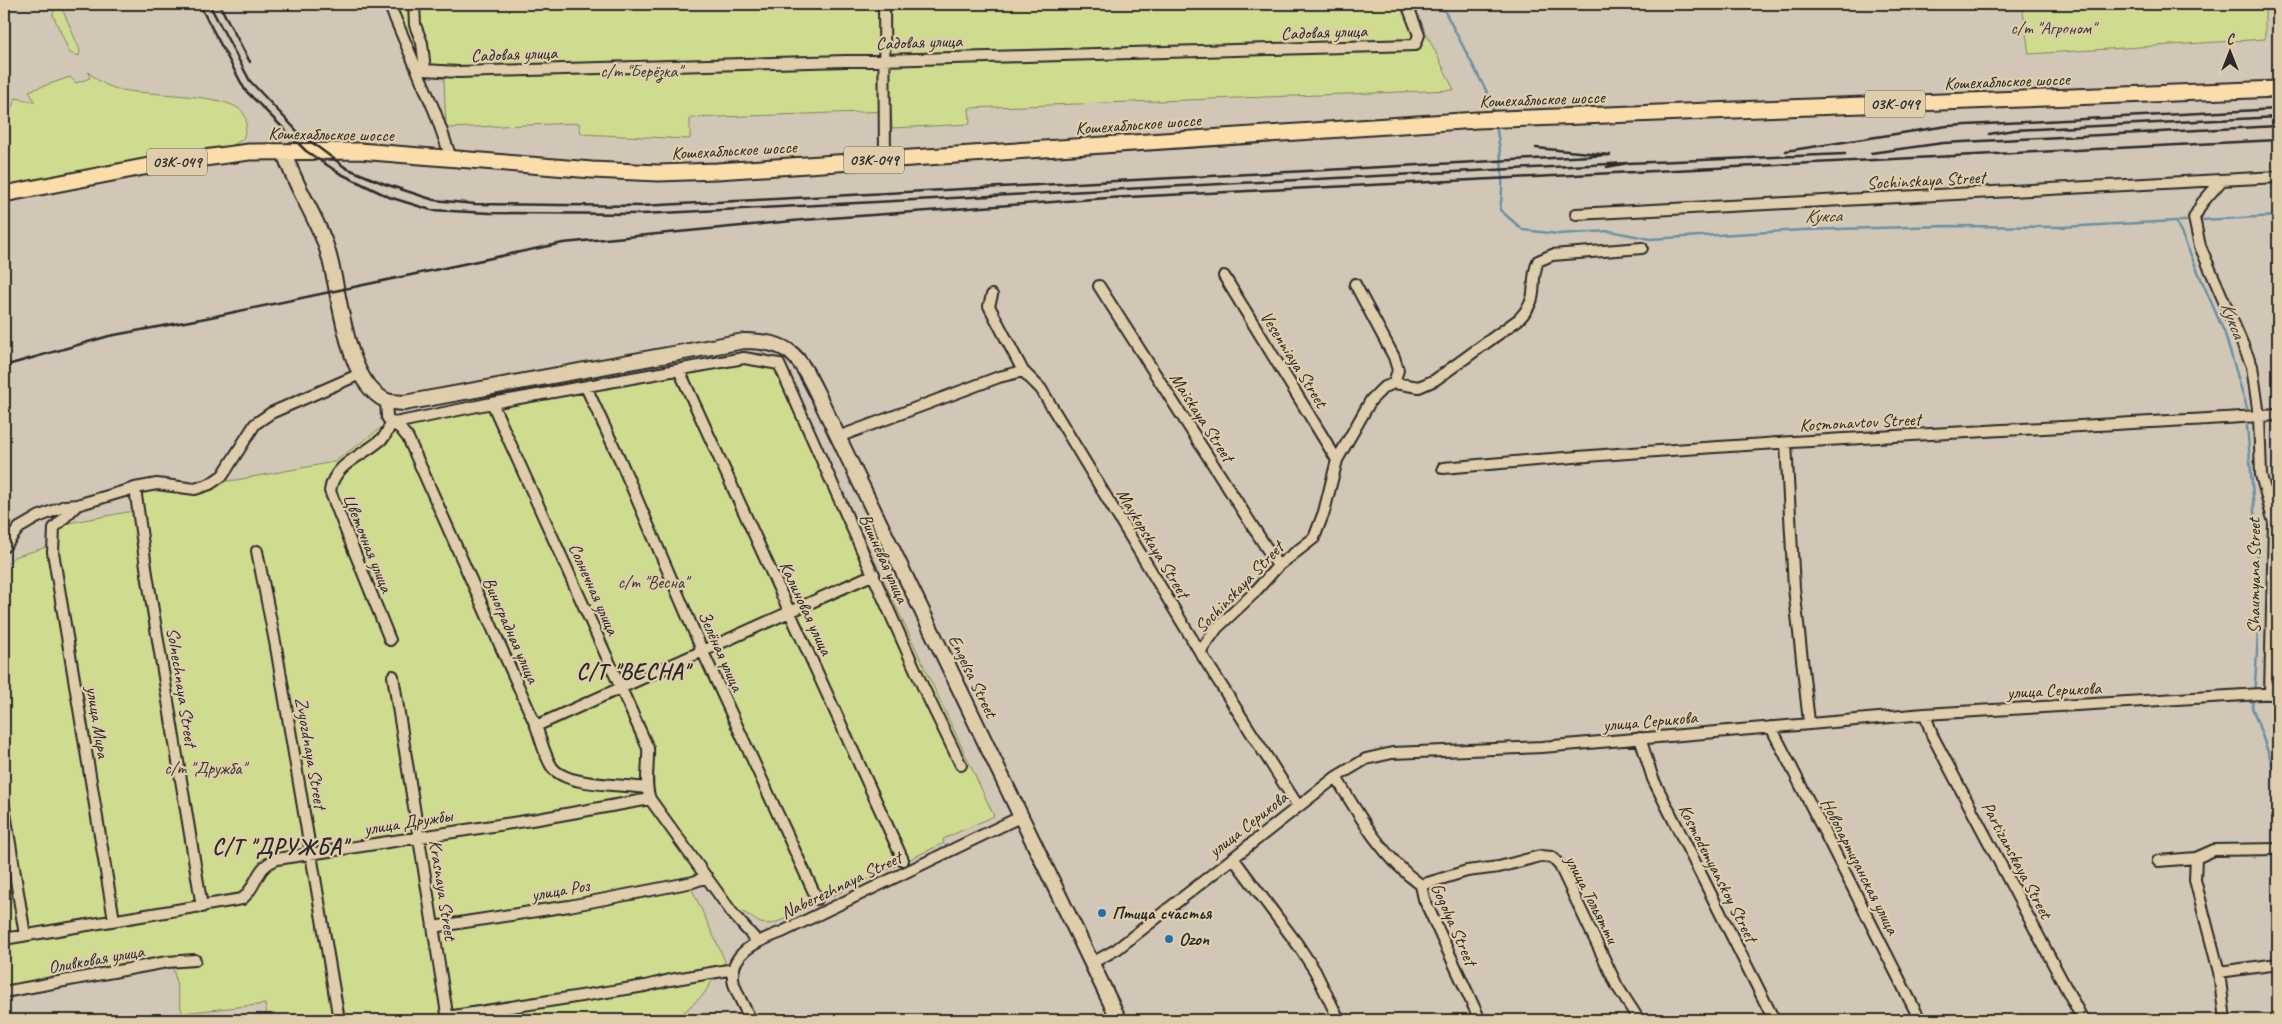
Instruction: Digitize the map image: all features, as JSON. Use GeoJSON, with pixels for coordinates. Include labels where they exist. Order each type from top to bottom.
{"type":"FeatureCollection","features":[{"type":"Feature","properties":{"kind":"main road","name":"Кошехабльское шоссе"},"geometry":{"type":"LineString","coordinates":[[4,194],[159,164],[249,152],[359,151],[658,173],[1512,118],[2278,89]]}},
{"type":"Feature","properties":{"kind":"street"},"geometry":{"type":"LineString","coordinates":[[389,4],[422,72],[451,158]]}},
{"type":"Feature","properties":{"kind":"street"},"geometry":{"type":"LineString","coordinates":[[414,4],[415,25],[422,43],[422,72]]}},
{"type":"Feature","properties":{"kind":"street"},"geometry":{"type":"LineString","coordinates":[[884,4],[886,60],[885,159]]}},
{"type":"Feature","properties":{"kind":"street","name":"Садовая улица"},"geometry":{"type":"LineString","coordinates":[[422,72],[1415,45],[1419,34],[1406,4]]}},
{"type":"Feature","properties":{"kind":"street"},"geometry":{"type":"LineString","coordinates":[[284,152],[292,177],[325,243],[338,290],[348,344],[360,374],[372,390],[386,401],[386,417],[391,423],[679,370]]}},
{"type":"Feature","properties":{"kind":"street","name":"Sochinskaya Street"},"geometry":{"type":"LineString","coordinates":[[1576,214],[2278,176]]}},
{"type":"Feature","properties":{"kind":"street","name":"Shaumyana Street"},"geometry":{"type":"LineString","coordinates":[[2222,180],[2202,203],[2194,218],[2200,246],[2252,366],[2260,416],[2261,474],[2274,523],[2270,694]]}},
{"type":"Feature","properties":{"kind":"street"},"geometry":{"type":"LineString","coordinates":[[1355,284],[1394,357],[1398,370],[1394,383],[1419,388],[1436,380],[1519,319],[1529,308],[1535,291],[1534,271],[1538,261],[1552,255],[1642,248]]}},
{"type":"Feature","properties":{"kind":"street","name":"Vesenniaya Street"},"geometry":{"type":"LineString","coordinates":[[1224,276],[1337,460]]}},
{"type":"Feature","properties":{"kind":"street","name":"Maiskaya Street"},"geometry":{"type":"LineString","coordinates":[[1099,286],[1278,566]]}},
{"type":"Feature","properties":{"kind":"street","name":"Maykopskaya Street"},"geometry":{"type":"LineString","coordinates":[[992,295],[988,306],[1024,371],[1041,388],[1200,652],[1298,806]]}},
{"type":"Feature","properties":{"kind":"street","name":"Engelsa Street"},"geometry":{"type":"LineString","coordinates":[[386,401],[413,401],[744,342],[766,342],[789,350],[806,371],[1119,1020]]}},
{"type":"Feature","properties":{"kind":"street","name":"Вишнёвая улица"},"geometry":{"type":"LineString","coordinates":[[679,370],[744,358],[779,364],[923,687],[961,765]]}},
{"type":"Feature","properties":{"kind":"street","name":"Калиновая улица"},"geometry":{"type":"LineString","coordinates":[[679,370],[903,860]]}},
{"type":"Feature","properties":{"kind":"street"},"geometry":{"type":"LineString","coordinates":[[838,437],[998,378],[1024,371]]}},
{"type":"Feature","properties":{"kind":"street"},"geometry":{"type":"LineString","coordinates":[[4,547],[19,528],[38,517],[65,506],[77,505],[135,488],[157,484],[195,489],[210,484],[223,475],[255,424],[271,413],[360,374]]}},
{"type":"Feature","properties":{"kind":"street","name":"Sochinskaya Street"},"geometry":{"type":"LineString","coordinates":[[1200,652],[1217,628],[1253,594],[1278,566],[1314,538],[1324,512],[1337,460],[1371,400],[1383,388],[1394,383]]}},
{"type":"Feature","properties":{"kind":"street","name":"Зелёная улица"},"geometry":{"type":"LineString","coordinates":[[586,387],[702,650],[817,900]]}},
{"type":"Feature","properties":{"kind":"street","name":"Солнечная улица"},"geometry":{"type":"LineString","coordinates":[[492,403],[648,748],[649,773],[646,788],[650,799],[733,914],[756,941]]}},
{"type":"Feature","properties":{"kind":"street","name":"Kosmonavtov Street"},"geometry":{"type":"LineString","coordinates":[[1443,468],[1536,459],[1786,443],[2278,415]]}},
{"type":"Feature","properties":{"kind":"street","name":"Цветочная улица"},"geometry":{"type":"LineString","coordinates":[[390,640],[330,492],[332,480],[342,468],[385,436],[391,423]]}},
{"type":"Feature","properties":{"kind":"street","name":"Виноградная улица"},"geometry":{"type":"LineString","coordinates":[[391,423],[400,428],[408,438],[536,726],[552,768],[566,776],[597,784],[625,784],[646,788]]}},
{"type":"Feature","properties":{"kind":"street"},"geometry":{"type":"LineString","coordinates":[[1786,443],[1794,588],[1809,722]]}},
{"type":"Feature","properties":{"kind":"street","name":"Solnechnaya Street"},"geometry":{"type":"LineString","coordinates":[[135,488],[202,906]]}},
{"type":"Feature","properties":{"kind":"street","name":"улица Мира"},"geometry":{"type":"LineString","coordinates":[[77,505],[54,528],[53,552],[114,920]]}},
{"type":"Feature","properties":{"kind":"street","name":"Zvyozdnaya Street"},"geometry":{"type":"LineString","coordinates":[[257,550],[276,647],[339,1020]]}},
{"type":"Feature","properties":{"kind":"street"},"geometry":{"type":"LineString","coordinates":[[536,726],[874,574]]}},
{"type":"Feature","properties":{"kind":"street","name":"Krasnaya Street"},"geometry":{"type":"LineString","coordinates":[[393,676],[448,1019]]}},
{"type":"Feature","properties":{"kind":"street","name":"улица Серикова"},"geometry":{"type":"LineString","coordinates":[[1092,964],[1117,949],[1336,777],[1366,759],[1392,753],[1480,751],[1771,727],[1809,722],[2270,694]]}},
{"type":"Feature","properties":{"kind":"street","name":"Partizanskaya Street"},"geometry":{"type":"LineString","coordinates":[[1925,714],[1932,735],[2082,1020]]}},
{"type":"Feature","properties":{"kind":"street","name":"Новопартизанская улица"},"geometry":{"type":"LineString","coordinates":[[1771,727],[1920,1020]]}},
{"type":"Feature","properties":{"kind":"street","name":"Kosmodemyanskoy Street"},"geometry":{"type":"LineString","coordinates":[[1640,738],[1653,779],[1774,1020]]}},
{"type":"Feature","properties":{"kind":"street","name":"Gogolya Street"},"geometry":{"type":"LineString","coordinates":[[1336,777],[1370,831],[1403,872],[1421,885],[1424,899],[1480,1020]]}},
{"type":"Feature","properties":{"kind":"street","name":"улица Дружбы"},"geometry":{"type":"LineString","coordinates":[[4,939],[242,899],[251,892],[260,869],[267,863],[277,859],[312,855],[650,799]]}},
{"type":"Feature","properties":{"kind":"street"},"geometry":{"type":"LineString","coordinates":[[4,807],[25,935]]}},
{"type":"Feature","properties":{"kind":"street","name":"Naberezhnaya Street"},"geometry":{"type":"LineString","coordinates":[[734,969],[743,951],[756,941],[782,932],[1020,817]]}},
{"type":"Feature","properties":{"kind":"street"},"geometry":{"type":"LineString","coordinates":[[2158,861],[2196,858],[2214,850],[2278,849]]}},
{"type":"Feature","properties":{"kind":"street","name":"улица Тольятти"},"geometry":{"type":"LineString","coordinates":[[1421,885],[1467,871],[1499,867],[1540,856],[1552,857],[1560,866],[1617,986],[1639,1020]]}},
{"type":"Feature","properties":{"kind":"street"},"geometry":{"type":"LineString","coordinates":[[1233,858],[1298,945],[1315,971],[1338,1020]]}},
{"type":"Feature","properties":{"kind":"street"},"geometry":{"type":"LineString","coordinates":[[2196,858],[2195,880],[2219,972],[2224,1020]]}},
{"type":"Feature","properties":{"kind":"street","name":"улица Роз"},"geometry":{"type":"LineString","coordinates":[[433,928],[569,906],[693,882],[707,877]]}},
{"type":"Feature","properties":{"kind":"street","name":"Оливковая улица"},"geometry":{"type":"LineString","coordinates":[[4,992],[167,962],[195,960]]}},
{"type":"Feature","properties":{"kind":"street"},"geometry":{"type":"LineString","coordinates":[[2219,972],[2278,964]]}},
{"type":"Feature","properties":{"kind":"street"},"geometry":{"type":"LineString","coordinates":[[448,1019],[734,969],[734,983],[750,1020]]}},
{"type":"Feature","properties":{"kind":"green space"},"geometry":{"type":"Polygon","coordinates":[[[48,4],[60,4],[80,50],[79,56],[70,53],[53,15],[54,10],[48,4]]]}},
{"type":"Feature","properties":{"kind":"green space","name":"с/т \"Берёзка\""},"geometry":{"type":"Polygon","coordinates":[[[395,4],[1412,4],[1454,90],[969,108],[970,124],[892,128],[891,111],[690,118],[690,139],[581,134],[579,123],[446,128],[444,79],[422,72],[395,4]]]}},
{"type":"Feature","properties":{"kind":"green space","name":"с/т \"Агроном\""},"geometry":{"type":"Polygon","coordinates":[[[2022,4],[2265,4],[2265,39],[2029,54],[2022,4]]]}},
{"type":"Feature","properties":{"kind":"green space"},"geometry":{"type":"Polygon","coordinates":[[[88,72],[100,82],[114,88],[206,99],[224,102],[238,108],[246,119],[243,139],[233,145],[8,185],[4,166],[4,113],[9,113],[16,98],[35,102],[29,91],[70,77],[76,83],[90,78],[88,72]]]}},
{"type":"Feature","properties":{"kind":"green space"},"geometry":{"type":"Polygon","coordinates":[[[763,353],[781,361],[994,816],[943,839],[944,843],[773,924],[760,923],[742,911],[732,917],[707,884],[691,887],[725,961],[703,995],[675,1020],[268,1020],[265,1004],[182,1013],[173,967],[4,998],[4,568],[14,557],[47,547],[52,526],[133,511],[132,494],[236,480],[334,462],[398,416],[733,355],[763,353]]]}},
{"type":"Feature","properties":{"kind":"waterway","name":"Кукса"},"geometry":{"type":"LineString","coordinates":[[1441,4],[1492,102],[1494,115]]}},
{"type":"Feature","properties":{"kind":"waterway","name":"Кукса"},"geometry":{"type":"LineString","coordinates":[[1496,125],[1502,178],[1500,210],[1523,230],[1558,234],[1610,231],[1650,239],[1803,230],[1947,226],[2061,227],[2176,221],[2225,334],[2247,408]]}},
{"type":"Feature","properties":{"kind":"waterway"},"geometry":{"type":"LineString","coordinates":[[2201,220],[2278,216]]}},
{"type":"Feature","properties":{"kind":"waterway"},"geometry":{"type":"LineString","coordinates":[[2176,221],[2186,221]]}},
{"type":"Feature","properties":{"kind":"waterway","name":"Кукса"},"geometry":{"type":"LineString","coordinates":[[2247,426],[2258,593],[2257,660],[2254,693]]}},
{"type":"Feature","properties":{"kind":"waterway","name":"Кукса"},"geometry":{"type":"LineString","coordinates":[[2253,698],[2252,707],[2278,780]]}},
{"type":"Feature","properties":{"kind":"railway"},"geometry":{"type":"LineString","coordinates":[[199,4],[245,90],[306,151],[339,173],[389,197],[431,210],[490,213],[643,214],[1628,163],[1607,167]]}},
{"type":"Feature","properties":{"kind":"railway"},"geometry":{"type":"LineString","coordinates":[[209,4],[250,81],[299,133],[346,168],[385,184],[434,200],[475,204],[641,206],[1610,155],[1536,148]]}},
{"type":"Feature","properties":{"kind":"railway"},"geometry":{"type":"LineString","coordinates":[[219,4],[250,62]]}},
{"type":"Feature","properties":{"kind":"railway"},"geometry":{"type":"LineString","coordinates":[[1786,151],[1947,126],[2278,109]]}},
{"type":"Feature","properties":{"kind":"railway"},"geometry":{"type":"LineString","coordinates":[[1989,134],[2014,130],[2278,117]]}},
{"type":"Feature","properties":{"kind":"railway"},"geometry":{"type":"LineString","coordinates":[[1871,153],[1943,143],[2278,126]]}},
{"type":"Feature","properties":{"kind":"railway"},"geometry":{"type":"LineString","coordinates":[[4,366],[109,336],[206,318],[563,243],[803,220],[1108,198],[2278,140]]}},
{"type":"Feature","properties":{"kind":"railway"},"geometry":{"type":"LineString","coordinates":[[1628,163],[1845,154]]}},
{"type":"Feature","properties":{"kind":"place","name":"Птица счастья"},"geometry":{"type":"Point","coordinates":[1102,913]}},
{"type":"Feature","properties":{"kind":"place","name":"Ozon"},"geometry":{"type":"Point","coordinates":[1169,939]}},
{"type":"Feature","properties":{"kind":"district","name":"С/Т \"ВЕСНА\""},"geometry":{"type":"Point","coordinates":[633,672]}},
{"type":"Feature","properties":{"kind":"district","name":"С/Т \"ДРУЖБА\""},"geometry":{"type":"Point","coordinates":[280,847]}},
{"type":"Feature","properties":{"kind":"park label","name":"с/т \"Весна\""},"geometry":{"type":"Point","coordinates":[653,582]}},
{"type":"Feature","properties":{"kind":"park label","name":"с/т \"Дружба\""},"geometry":{"type":"Point","coordinates":[205,768]}}]}
